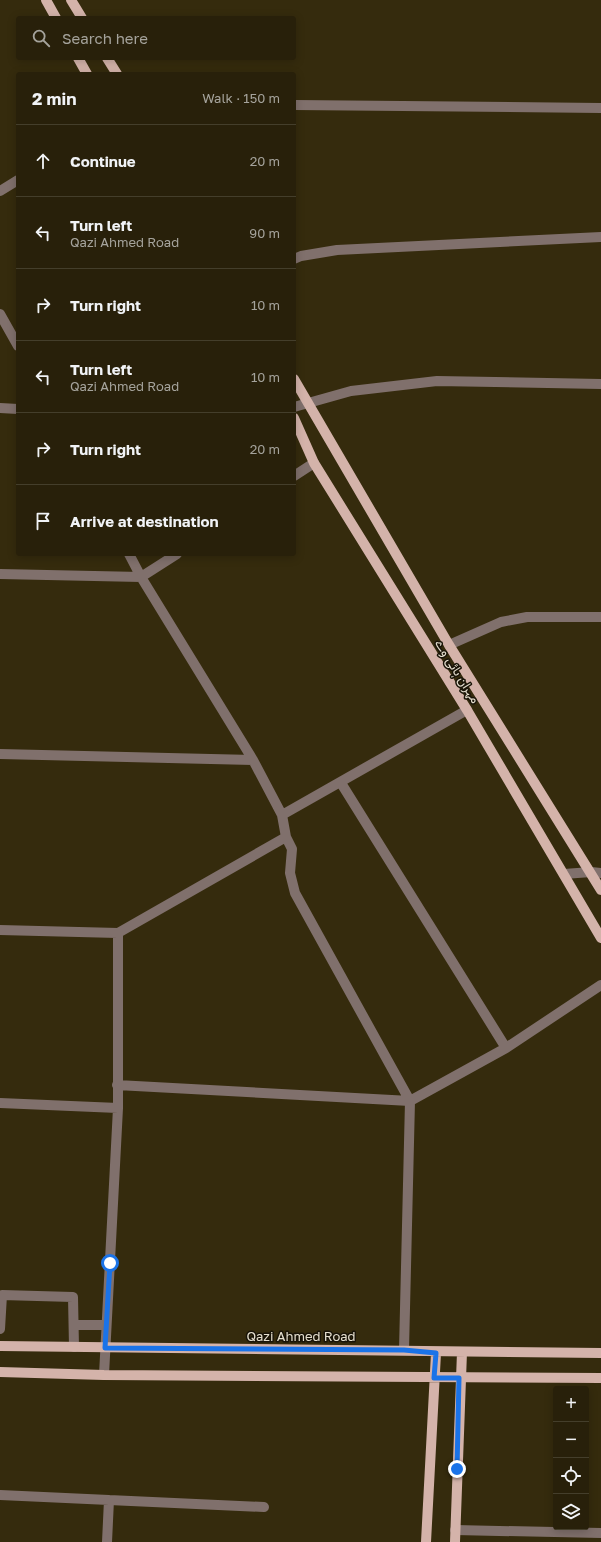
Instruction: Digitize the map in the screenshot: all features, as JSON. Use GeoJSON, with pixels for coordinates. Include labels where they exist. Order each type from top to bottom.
{"type":"FeatureCollection","features":[{"type":"Feature","properties":{"kind":"main road"},"geometry":{"type":"LineString","coordinates":[[46,0],[55,16]]}},
{"type":"Feature","properties":{"kind":"main road"},"geometry":{"type":"LineString","coordinates":[[71,0],[81,16]]}},
{"type":"Feature","properties":{"kind":"main road"},"geometry":{"type":"LineString","coordinates":[[79,60],[86,72]]}},
{"type":"Feature","properties":{"kind":"main road"},"geometry":{"type":"LineString","coordinates":[[108,60],[116,72]]}},
{"type":"Feature","properties":{"kind":"main road","name":"مہران ہائی وے"},"geometry":{"type":"LineString","coordinates":[[296,382],[449,645],[596,872],[601,890]]}},
{"type":"Feature","properties":{"kind":"main road","name":"مہران ہائی وے"},"geometry":{"type":"LineString","coordinates":[[296,422],[314,463],[467,710],[601,938]]}},
{"type":"Feature","properties":{"kind":"main road","name":"Qazi Ahmed Road"},"geometry":{"type":"LineString","coordinates":[[0,1346],[404,1350],[436,1353],[601,1353]]}},
{"type":"Feature","properties":{"kind":"main road"},"geometry":{"type":"LineString","coordinates":[[454,1542],[459,1378],[462,1352]]}},
{"type":"Feature","properties":{"kind":"main road"},"geometry":{"type":"LineString","coordinates":[[426,1542],[436,1353]]}},
{"type":"Feature","properties":{"kind":"main road"},"geometry":{"type":"LineString","coordinates":[[0,1372],[104,1375],[601,1378]]}},
{"type":"Feature","properties":{"kind":"street"},"geometry":{"type":"LineString","coordinates":[[296,105],[601,108]]}},
{"type":"Feature","properties":{"kind":"street"},"geometry":{"type":"LineString","coordinates":[[0,191],[16,181]]}},
{"type":"Feature","properties":{"kind":"street"},"geometry":{"type":"LineString","coordinates":[[296,258],[337,250],[601,237]]}},
{"type":"Feature","properties":{"kind":"street"},"geometry":{"type":"LineString","coordinates":[[0,314],[16,342]]}},
{"type":"Feature","properties":{"kind":"street"},"geometry":{"type":"LineString","coordinates":[[296,406],[351,391],[437,381],[601,384]]}},
{"type":"Feature","properties":{"kind":"street"},"geometry":{"type":"LineString","coordinates":[[0,408],[16,409]]}},
{"type":"Feature","properties":{"kind":"street"},"geometry":{"type":"LineString","coordinates":[[296,475],[314,463]]}},
{"type":"Feature","properties":{"kind":"street"},"geometry":{"type":"LineString","coordinates":[[130,556],[141,578],[253,760],[282,815],[286,837],[292,849],[290,873],[295,893],[410,1101],[404,1350]]}},
{"type":"Feature","properties":{"kind":"street"},"geometry":{"type":"LineString","coordinates":[[0,574],[141,578],[174,556]]}},
{"type":"Feature","properties":{"kind":"street"},"geometry":{"type":"LineString","coordinates":[[449,645],[501,622],[528,617],[601,616]]}},
{"type":"Feature","properties":{"kind":"street"},"geometry":{"type":"LineString","coordinates":[[282,815],[342,783],[467,710]]}},
{"type":"Feature","properties":{"kind":"street"},"geometry":{"type":"LineString","coordinates":[[0,754],[253,760]]}},
{"type":"Feature","properties":{"kind":"street"},"geometry":{"type":"LineString","coordinates":[[342,783],[506,1048]]}},
{"type":"Feature","properties":{"kind":"street"},"geometry":{"type":"LineString","coordinates":[[0,930],[118,933],[286,837]]}},
{"type":"Feature","properties":{"kind":"street"},"geometry":{"type":"LineString","coordinates":[[564,874],[596,872]]}},
{"type":"Feature","properties":{"kind":"street"},"geometry":{"type":"LineString","coordinates":[[104,1375],[118,1108],[118,933]]}},
{"type":"Feature","properties":{"kind":"street"},"geometry":{"type":"LineString","coordinates":[[117,1085],[410,1101],[506,1048],[601,985]]}},
{"type":"Feature","properties":{"kind":"street"},"geometry":{"type":"LineString","coordinates":[[0,1103],[118,1108]]}},
{"type":"Feature","properties":{"kind":"street"},"geometry":{"type":"LineString","coordinates":[[0,1329],[2,1295],[73,1297],[74,1347]]}},
{"type":"Feature","properties":{"kind":"street"},"geometry":{"type":"LineString","coordinates":[[74,1324],[106,1325]]}},
{"type":"Feature","properties":{"kind":"street"},"geometry":{"type":"LineString","coordinates":[[0,1495],[264,1507]]}},
{"type":"Feature","properties":{"kind":"street"},"geometry":{"type":"LineString","coordinates":[[107,1542],[109,1500]]}},
{"type":"Feature","properties":{"kind":"street"},"geometry":{"type":"LineString","coordinates":[[455,1530],[601,1533]]}},
{"type":"Feature","properties":{"kind":"route"},"geometry":{"type":"LineString","coordinates":[[110,1263],[105,1348],[404,1350],[436,1353],[434,1378],[459,1378],[457,1469]]}}]}
